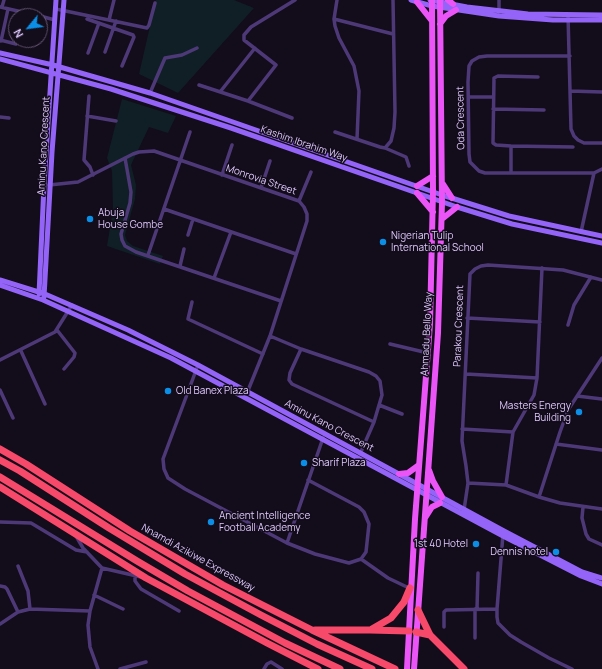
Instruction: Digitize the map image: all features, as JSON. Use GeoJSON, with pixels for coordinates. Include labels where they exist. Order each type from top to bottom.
{"type":"FeatureCollection","features":[{"type":"Feature","properties":{"kind":"highway","name":"Nnamdi Azikiwe Expressway"},"geometry":{"type":"LineString","coordinates":[[0,449],[130,531],[223,585],[312,630],[395,669]]}},
{"type":"Feature","properties":{"kind":"highway","name":"Nnamdi Azikiwe Expressway"},"geometry":{"type":"LineString","coordinates":[[0,460],[185,574],[317,644],[372,669]]}},
{"type":"Feature","properties":{"kind":"highway"},"geometry":{"type":"LineString","coordinates":[[0,477],[136,561],[229,614],[340,669]]}},
{"type":"Feature","properties":{"kind":"highway"},"geometry":{"type":"LineString","coordinates":[[0,484],[3,489],[146,578],[317,669]]}},
{"type":"Feature","properties":{"kind":"highway"},"geometry":{"type":"LineString","coordinates":[[185,574],[223,585]]}},
{"type":"Feature","properties":{"kind":"highway"},"geometry":{"type":"LineString","coordinates":[[370,630],[391,618],[404,602],[410,588]]}},
{"type":"Feature","properties":{"kind":"highway"},"geometry":{"type":"LineString","coordinates":[[204,610],[229,614]]}},
{"type":"Feature","properties":{"kind":"highway"},"geometry":{"type":"LineString","coordinates":[[418,610],[430,635],[464,669]]}},
{"type":"Feature","properties":{"kind":"highway"},"geometry":{"type":"LineString","coordinates":[[312,630],[370,630],[412,632],[430,635]]}},
{"type":"Feature","properties":{"kind":"main road","name":"Aminu Kano Crescent"},"geometry":{"type":"LineString","coordinates":[[41,296],[57,74],[54,51],[56,0]]}},
{"type":"Feature","properties":{"kind":"main road","name":"Aminu Kano Crescent"},"geometry":{"type":"LineString","coordinates":[[41,296],[44,185],[51,73],[56,64],[64,0]]}},
{"type":"Feature","properties":{"kind":"main road"},"geometry":{"type":"LineString","coordinates":[[414,1],[440,3],[450,2],[499,13]]}},
{"type":"Feature","properties":{"kind":"main road"},"geometry":{"type":"LineString","coordinates":[[414,1],[432,22]]}},
{"type":"Feature","properties":{"kind":"main road","name":"Ahmadu Bello Way"},"geometry":{"type":"LineString","coordinates":[[414,669],[411,660],[412,632],[410,588],[416,498],[415,488],[419,465],[428,353],[433,212],[431,2]]}},
{"type":"Feature","properties":{"kind":"main road"},"geometry":{"type":"LineString","coordinates":[[440,3],[456,10],[602,20]]}},
{"type":"Feature","properties":{"kind":"main road","name":"Ahmadu Bello Way"},"geometry":{"type":"LineString","coordinates":[[412,632],[418,610],[438,333],[442,219],[440,3]]}},
{"type":"Feature","properties":{"kind":"main road"},"geometry":{"type":"LineString","coordinates":[[440,24],[446,16],[456,10]]}},
{"type":"Feature","properties":{"kind":"main road"},"geometry":{"type":"LineString","coordinates":[[568,18],[602,15]]}},
{"type":"Feature","properties":{"kind":"main road"},"geometry":{"type":"LineString","coordinates":[[42,62],[51,56],[54,51]]}},
{"type":"Feature","properties":{"kind":"main road","name":"Kashim Ibrahim Way"},"geometry":{"type":"LineString","coordinates":[[0,52],[56,64],[64,68],[150,93],[442,195],[509,216],[602,236]]}},
{"type":"Feature","properties":{"kind":"main road","name":"Kashim Ibrahim Way"},"geometry":{"type":"LineString","coordinates":[[0,59],[111,89],[231,128],[442,203],[512,224],[602,243]]}},
{"type":"Feature","properties":{"kind":"main road"},"geometry":{"type":"LineString","coordinates":[[418,186],[433,176]]}},
{"type":"Feature","properties":{"kind":"main road"},"geometry":{"type":"LineString","coordinates":[[442,182],[452,198]]}},
{"type":"Feature","properties":{"kind":"main road"},"geometry":{"type":"LineString","coordinates":[[417,193],[433,212]]}},
{"type":"Feature","properties":{"kind":"main road"},"geometry":{"type":"LineString","coordinates":[[442,219],[457,207]]}},
{"type":"Feature","properties":{"kind":"main road","name":"Aminu Kano Crescent"},"geometry":{"type":"LineString","coordinates":[[0,280],[41,296],[69,311],[165,355],[245,398],[324,437],[361,452],[399,474],[415,488],[426,488],[441,500]]}},
{"type":"Feature","properties":{"kind":"main road","name":"Aminu Kano Crescent"},"geometry":{"type":"LineString","coordinates":[[0,285],[72,305],[128,330],[248,392],[358,459],[426,495],[464,509],[503,534],[582,572],[602,578]]}},
{"type":"Feature","properties":{"kind":"main road"},"geometry":{"type":"LineString","coordinates":[[399,474],[408,473],[419,465]]}},
{"type":"Feature","properties":{"kind":"main road"},"geometry":{"type":"LineString","coordinates":[[428,469],[441,500],[463,515],[503,534],[581,576],[602,584]]}},
{"type":"Feature","properties":{"kind":"main road"},"geometry":{"type":"LineString","coordinates":[[424,519],[432,507],[441,500]]}},
{"type":"Feature","properties":{"kind":"main road","name":"Ahmadu Bello Way"},"geometry":{"type":"LineString","coordinates":[[407,669],[411,660]]}},
{"type":"Feature","properties":{"kind":"street"},"geometry":{"type":"LineString","coordinates":[[0,40],[8,9],[1,7],[4,0]]}},
{"type":"Feature","properties":{"kind":"street"},"geometry":{"type":"LineString","coordinates":[[109,20],[114,0]]}},
{"type":"Feature","properties":{"kind":"street"},"geometry":{"type":"LineString","coordinates":[[248,101],[276,65],[244,40],[243,37],[245,32],[295,0]]}},
{"type":"Feature","properties":{"kind":"street"},"geometry":{"type":"LineString","coordinates":[[337,0],[334,19],[337,32],[354,66],[360,91],[357,139]]}},
{"type":"Feature","properties":{"kind":"street"},"geometry":{"type":"LineString","coordinates":[[385,148],[391,141],[394,128],[393,0]]}},
{"type":"Feature","properties":{"kind":"street"},"geometry":{"type":"LineString","coordinates":[[499,0],[499,13]]}},
{"type":"Feature","properties":{"kind":"street"},"geometry":{"type":"LineString","coordinates":[[56,9],[147,28],[155,3]]}},
{"type":"Feature","properties":{"kind":"street"},"geometry":{"type":"LineString","coordinates":[[48,18],[55,20]]}},
{"type":"Feature","properties":{"kind":"street"},"geometry":{"type":"LineString","coordinates":[[568,18],[571,129],[574,136],[584,143],[602,143]]}},
{"type":"Feature","properties":{"kind":"street"},"geometry":{"type":"LineString","coordinates":[[334,19],[393,34]]}},
{"type":"Feature","properties":{"kind":"street"},"geometry":{"type":"LineString","coordinates":[[87,20],[133,35],[134,37],[122,66]]}},
{"type":"Feature","properties":{"kind":"street"},"geometry":{"type":"LineString","coordinates":[[105,52],[116,21]]}},
{"type":"Feature","properties":{"kind":"street"},"geometry":{"type":"LineString","coordinates":[[88,53],[99,23]]}},
{"type":"Feature","properties":{"kind":"street"},"geometry":{"type":"LineString","coordinates":[[150,93],[165,58],[182,55],[197,48]]}},
{"type":"Feature","properties":{"kind":"street"},"geometry":{"type":"LineString","coordinates":[[220,92],[255,48]]}},
{"type":"Feature","properties":{"kind":"street","name":"Oda Crescent"},"geometry":{"type":"LineString","coordinates":[[570,56],[487,56],[479,57],[472,61],[469,66],[470,162],[479,171],[511,173],[594,173],[602,169]]}},
{"type":"Feature","properties":{"kind":"street"},"geometry":{"type":"LineString","coordinates":[[538,77],[498,76],[494,78],[493,143],[510,146],[573,147]]}},
{"type":"Feature","properties":{"kind":"street"},"geometry":{"type":"LineString","coordinates":[[199,85],[248,101],[292,118]]}},
{"type":"Feature","properties":{"kind":"street"},"geometry":{"type":"LineString","coordinates":[[570,91],[602,92]]}},
{"type":"Feature","properties":{"kind":"street"},"geometry":{"type":"LineString","coordinates":[[89,96],[84,160],[90,167],[93,175]]}},
{"type":"Feature","properties":{"kind":"street"},"geometry":{"type":"LineString","coordinates":[[469,97],[493,98]]}},
{"type":"Feature","properties":{"kind":"street"},"geometry":{"type":"LineString","coordinates":[[493,109],[544,110]]}},
{"type":"Feature","properties":{"kind":"street"},"geometry":{"type":"LineString","coordinates":[[87,116],[116,121]]}},
{"type":"Feature","properties":{"kind":"street"},"geometry":{"type":"LineString","coordinates":[[0,117],[9,118]]}},
{"type":"Feature","properties":{"kind":"street"},"geometry":{"type":"LineString","coordinates":[[148,255],[190,132]]}},
{"type":"Feature","properties":{"kind":"street"},"geometry":{"type":"LineString","coordinates":[[335,132],[385,148],[406,157],[409,166]]}},
{"type":"Feature","properties":{"kind":"street"},"geometry":{"type":"LineString","coordinates":[[222,175],[232,145]]}},
{"type":"Feature","properties":{"kind":"street"},"geometry":{"type":"LineString","coordinates":[[510,146],[511,173]]}},
{"type":"Feature","properties":{"kind":"street","name":"Monrovia Street"},"geometry":{"type":"LineString","coordinates":[[44,185],[75,182],[93,175],[139,152],[154,151],[299,201],[307,214],[307,221],[270,336],[245,398]]}},
{"type":"Feature","properties":{"kind":"street"},"geometry":{"type":"LineString","coordinates":[[125,158],[131,192],[130,202],[121,234],[125,246],[129,249],[281,301]]}},
{"type":"Feature","properties":{"kind":"street"},"geometry":{"type":"LineString","coordinates":[[261,188],[270,161]]}},
{"type":"Feature","properties":{"kind":"street"},"geometry":{"type":"LineString","coordinates":[[299,201],[310,172]]}},
{"type":"Feature","properties":{"kind":"street"},"geometry":{"type":"LineString","coordinates":[[581,232],[594,173]]}},
{"type":"Feature","properties":{"kind":"street"},"geometry":{"type":"LineString","coordinates":[[164,209],[296,254]]}},
{"type":"Feature","properties":{"kind":"street"},"geometry":{"type":"LineString","coordinates":[[188,235],[193,219]]}},
{"type":"Feature","properties":{"kind":"street"},"geometry":{"type":"LineString","coordinates":[[214,278],[231,232]]}},
{"type":"Feature","properties":{"kind":"street"},"geometry":{"type":"LineString","coordinates":[[180,266],[184,249]]}},
{"type":"Feature","properties":{"kind":"street","name":"Parakou Crescent"},"geometry":{"type":"LineString","coordinates":[[463,515],[468,483],[462,441],[462,429],[470,274],[481,266],[488,265],[563,270],[602,280]]}},
{"type":"Feature","properties":{"kind":"street"},"geometry":{"type":"LineString","coordinates":[[506,485],[513,432],[534,395],[538,378],[542,268]]}},
{"type":"Feature","properties":{"kind":"street"},"geometry":{"type":"LineString","coordinates":[[568,325],[574,306],[591,277]]}},
{"type":"Feature","properties":{"kind":"street"},"geometry":{"type":"LineString","coordinates":[[192,302],[188,319],[263,354]]}},
{"type":"Feature","properties":{"kind":"street"},"geometry":{"type":"LineString","coordinates":[[0,360],[57,330],[72,305]]}},
{"type":"Feature","properties":{"kind":"street"},"geometry":{"type":"LineString","coordinates":[[467,318],[540,322]]}},
{"type":"Feature","properties":{"kind":"street"},"geometry":{"type":"LineString","coordinates":[[57,330],[75,353],[74,357],[64,369]]}},
{"type":"Feature","properties":{"kind":"street"},"geometry":{"type":"LineString","coordinates":[[270,336],[301,349],[369,372],[376,376],[380,381],[382,395],[374,422],[358,459]]}},
{"type":"Feature","properties":{"kind":"street"},"geometry":{"type":"LineString","coordinates":[[390,344],[428,353]]}},
{"type":"Feature","properties":{"kind":"street"},"geometry":{"type":"LineString","coordinates":[[301,349],[290,373],[290,380],[292,384],[374,422]]}},
{"type":"Feature","properties":{"kind":"street"},"geometry":{"type":"LineString","coordinates":[[21,350],[45,404]]}},
{"type":"Feature","properties":{"kind":"street"},"geometry":{"type":"LineString","coordinates":[[539,498],[568,410],[602,358]]}},
{"type":"Feature","properties":{"kind":"street"},"geometry":{"type":"LineString","coordinates":[[198,365],[163,459],[166,474],[172,482],[287,543],[315,554],[349,563],[361,559],[366,552],[370,524],[364,512],[358,507],[308,480]]}},
{"type":"Feature","properties":{"kind":"street"},"geometry":{"type":"LineString","coordinates":[[466,374],[538,378]]}},
{"type":"Feature","properties":{"kind":"street"},"geometry":{"type":"LineString","coordinates":[[0,390],[13,418]]}},
{"type":"Feature","properties":{"kind":"street"},"geometry":{"type":"LineString","coordinates":[[577,396],[602,399]]}},
{"type":"Feature","properties":{"kind":"street"},"geometry":{"type":"LineString","coordinates":[[379,405],[402,414]]}},
{"type":"Feature","properties":{"kind":"street"},"geometry":{"type":"LineString","coordinates":[[462,429],[513,432]]}},
{"type":"Feature","properties":{"kind":"street"},"geometry":{"type":"LineString","coordinates":[[287,543],[324,437]]}},
{"type":"Feature","properties":{"kind":"street"},"geometry":{"type":"LineString","coordinates":[[556,444],[602,450]]}},
{"type":"Feature","properties":{"kind":"street"},"geometry":{"type":"LineString","coordinates":[[468,483],[506,485],[539,498],[583,507],[602,509]]}},
{"type":"Feature","properties":{"kind":"street"},"geometry":{"type":"LineString","coordinates":[[583,507],[582,518],[586,534],[589,539],[602,544]]}},
{"type":"Feature","properties":{"kind":"street"},"geometry":{"type":"LineString","coordinates":[[0,522],[31,523],[76,550],[87,552]]}},
{"type":"Feature","properties":{"kind":"street"},"geometry":{"type":"LineString","coordinates":[[75,533],[87,552],[102,568],[146,578]]}},
{"type":"Feature","properties":{"kind":"street"},"geometry":{"type":"LineString","coordinates":[[503,534],[496,609],[498,623],[510,635],[532,649],[572,669]]}},
{"type":"Feature","properties":{"kind":"street"},"geometry":{"type":"LineString","coordinates":[[361,559],[388,578],[410,588]]}},
{"type":"Feature","properties":{"kind":"street"},"geometry":{"type":"LineString","coordinates":[[18,566],[28,591],[30,609]]}},
{"type":"Feature","properties":{"kind":"street"},"geometry":{"type":"LineString","coordinates":[[98,669],[89,640],[88,625],[90,610],[102,568]]}},
{"type":"Feature","properties":{"kind":"street"},"geometry":{"type":"LineString","coordinates":[[475,638],[478,573]]}},
{"type":"Feature","properties":{"kind":"street"},"geometry":{"type":"LineString","coordinates":[[135,576],[135,580],[141,589],[179,612]]}},
{"type":"Feature","properties":{"kind":"street"},"geometry":{"type":"LineString","coordinates":[[0,586],[7,589],[18,612]]}},
{"type":"Feature","properties":{"kind":"street"},"geometry":{"type":"LineString","coordinates":[[94,595],[123,609]]}},
{"type":"Feature","properties":{"kind":"street"},"geometry":{"type":"LineString","coordinates":[[1,622],[18,612],[30,609],[90,610]]}},
{"type":"Feature","properties":{"kind":"street"},"geometry":{"type":"LineString","coordinates":[[444,627],[445,610],[496,609]]}},
{"type":"Feature","properties":{"kind":"street"},"geometry":{"type":"LineString","coordinates":[[120,669],[146,662]]}},
{"type":"Feature","properties":{"kind":"street"},"geometry":{"type":"LineString","coordinates":[[264,669],[267,664],[271,662],[282,669]]}},
{"type":"Feature","properties":{"kind":"shaded area"},"geometry":{"type":"Polygon","coordinates":[[[156,0],[234,0],[254,8],[178,93],[139,74],[156,0]]]}},
{"type":"Feature","properties":{"kind":"shaded area"},"geometry":{"type":"Polygon","coordinates":[[[122,99],[176,116],[168,133],[149,127],[131,165],[136,185],[135,199],[125,235],[127,241],[133,246],[163,256],[160,264],[107,246],[113,210],[112,171],[107,158],[122,99]]]}},
{"type":"Feature","properties":{"kind":"place","name":"Abuja House Gombe"},"geometry":{"type":"Point","coordinates":[90,219]}},
{"type":"Feature","properties":{"kind":"place","name":"Nigerian Tulip International School"},"geometry":{"type":"Point","coordinates":[383,242]}},
{"type":"Feature","properties":{"kind":"place","name":"Old Banex Plaza"},"geometry":{"type":"Point","coordinates":[168,391]}},
{"type":"Feature","properties":{"kind":"place","name":"Masters Energy Building"},"geometry":{"type":"Point","coordinates":[579,412]}},
{"type":"Feature","properties":{"kind":"place","name":"Sharif Plaza"},"geometry":{"type":"Point","coordinates":[304,463]}},
{"type":"Feature","properties":{"kind":"place","name":"Ancient Intelligence Football Academy"},"geometry":{"type":"Point","coordinates":[211,522]}},
{"type":"Feature","properties":{"kind":"place","name":"1st 40 Hotel"},"geometry":{"type":"Point","coordinates":[476,544]}},
{"type":"Feature","properties":{"kind":"place","name":"Dennis hotel"},"geometry":{"type":"Point","coordinates":[556,552]}}]}
